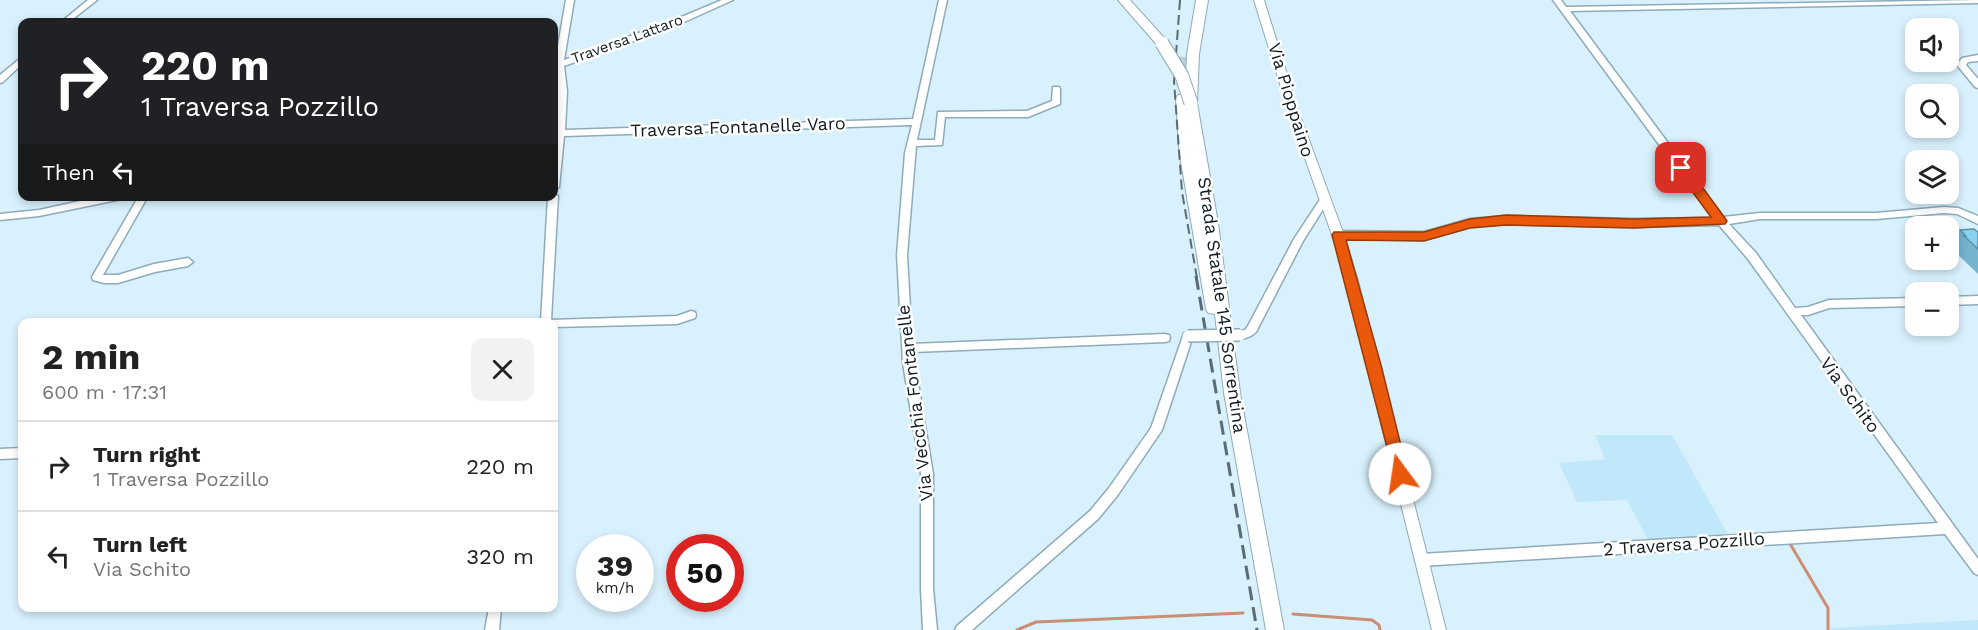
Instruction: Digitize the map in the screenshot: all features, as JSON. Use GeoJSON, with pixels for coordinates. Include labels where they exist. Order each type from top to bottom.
{"type":"FeatureCollection","features":[{"type":"Feature","properties":{"kind":"highway","name":"Strada Statale 145 Sorrentina"},"geometry":{"type":"LineString","coordinates":[[1124,0],[1169,53],[1182,76],[1201,153],[1228,361],[1275,630]]}},
{"type":"Feature","properties":{"kind":"highway"},"geometry":{"type":"LineString","coordinates":[[1185,57],[1195,0]]}},
{"type":"Feature","properties":{"kind":"highway"},"geometry":{"type":"LineString","coordinates":[[1202,0],[1187,101],[1185,142],[1200,241],[1215,318],[1228,361]]}},
{"type":"Feature","properties":{"kind":"main road","name":"Via Pioppaino"},"geometry":{"type":"LineString","coordinates":[[1259,0],[1293,110],[1338,235],[1374,365],[1439,630]]}},
{"type":"Feature","properties":{"kind":"street"},"geometry":{"type":"LineString","coordinates":[[70,18],[93,0]]}},
{"type":"Feature","properties":{"kind":"street"},"geometry":{"type":"LineString","coordinates":[[558,56],[570,0]]}},
{"type":"Feature","properties":{"kind":"street","name":"Traversa Lattaro"},"geometry":{"type":"LineString","coordinates":[[558,64],[670,25],[729,0]]}},
{"type":"Feature","properties":{"kind":"street","name":"Via Vecchia Fontanelle"},"geometry":{"type":"LineString","coordinates":[[930,630],[927,589],[927,474],[907,348],[902,255],[912,143],[943,0]]}},
{"type":"Feature","properties":{"kind":"street"},"geometry":{"type":"LineString","coordinates":[[1560,5],[1978,1]]}},
{"type":"Feature","properties":{"kind":"street","name":"Via Schito"},"geometry":{"type":"LineString","coordinates":[[1560,5],[1721,221],[1752,256],[1978,569]]}},
{"type":"Feature","properties":{"kind":"street"},"geometry":{"type":"LineString","coordinates":[[1978,58],[1965,60],[1961,65],[1978,86]]}},
{"type":"Feature","properties":{"kind":"street"},"geometry":{"type":"LineString","coordinates":[[0,80],[18,64]]}},
{"type":"Feature","properties":{"kind":"street"},"geometry":{"type":"LineString","coordinates":[[558,68],[562,74],[558,151]]}},
{"type":"Feature","properties":{"kind":"street"},"geometry":{"type":"LineString","coordinates":[[912,143],[939,143],[941,114],[1032,114],[1057,102],[1056,89]]}},
{"type":"Feature","properties":{"kind":"street","name":"Traversa Fontanelle Varo"},"geometry":{"type":"LineString","coordinates":[[560,133],[916,122]]}},
{"type":"Feature","properties":{"kind":"street"},"geometry":{"type":"LineString","coordinates":[[962,630],[1094,515],[1113,492],[1156,430],[1188,336],[1240,335],[1252,329],[1299,240],[1324,200]]}},
{"type":"Feature","properties":{"kind":"street"},"geometry":{"type":"LineString","coordinates":[[0,217],[39,213],[98,201]]}},
{"type":"Feature","properties":{"kind":"street"},"geometry":{"type":"LineString","coordinates":[[141,201],[97,277],[104,279],[128,277],[151,269],[188,262]]}},
{"type":"Feature","properties":{"kind":"street"},"geometry":{"type":"LineString","coordinates":[[546,318],[553,201]]}},
{"type":"Feature","properties":{"kind":"street"},"geometry":{"type":"LineString","coordinates":[[1338,235],[1424,236],[1470,223],[1506,220],[1634,223],[1721,221],[1760,216],[1876,216],[1944,210],[1958,211],[1978,220]]}},
{"type":"Feature","properties":{"kind":"street"},"geometry":{"type":"LineString","coordinates":[[1959,301],[1978,300]]}},
{"type":"Feature","properties":{"kind":"street"},"geometry":{"type":"LineString","coordinates":[[1791,312],[1808,311],[1829,304],[1905,302]]}},
{"type":"Feature","properties":{"kind":"street"},"geometry":{"type":"LineString","coordinates":[[558,323],[677,320],[691,315]]}},
{"type":"Feature","properties":{"kind":"street"},"geometry":{"type":"LineString","coordinates":[[907,348],[1165,338]]}},
{"type":"Feature","properties":{"kind":"street"},"geometry":{"type":"LineString","coordinates":[[0,454],[18,453]]}},
{"type":"Feature","properties":{"kind":"street","name":"2 Traversa Pozzillo"},"geometry":{"type":"LineString","coordinates":[[1421,560],[1947,528]]}},
{"type":"Feature","properties":{"kind":"street"},"geometry":{"type":"LineString","coordinates":[[492,630],[494,612]]}},
{"type":"Feature","properties":{"kind":"shaded area"},"geometry":{"type":"Polygon","coordinates":[[[1595,435],[1672,435],[1730,538],[1649,542],[1627,500],[1577,502],[1559,463],[1605,459],[1595,435]]]}},
{"type":"Feature","properties":{"kind":"shaded area"},"geometry":{"type":"Polygon","coordinates":[[[1978,620],[1978,630],[1830,630],[1830,628],[1978,620]]]}},
{"type":"Feature","properties":{"kind":"building"},"geometry":{"type":"Polygon","coordinates":[[[1974,229],[1978,232],[1978,249],[1960,230],[1974,229]]]}},
{"type":"Feature","properties":{"kind":"waterway"},"geometry":{"type":"LineString","coordinates":[[1789,542],[1828,608],[1828,630]]}},
{"type":"Feature","properties":{"kind":"waterway"},"geometry":{"type":"LineString","coordinates":[[1017,630],[1036,622],[1243,613]]}},
{"type":"Feature","properties":{"kind":"waterway"},"geometry":{"type":"LineString","coordinates":[[1293,614],[1372,620],[1379,625],[1380,630]]}},
{"type":"Feature","properties":{"kind":"tunnel"},"geometry":{"type":"LineString","coordinates":[[1183,87],[1185,57]]}},
{"type":"Feature","properties":{"kind":"railway"},"geometry":{"type":"LineString","coordinates":[[1180,0],[1174,81],[1182,192],[1197,278]]}},
{"type":"Feature","properties":{"kind":"railway"},"geometry":{"type":"LineString","coordinates":[[1196,276],[1257,630]]}},
{"type":"Feature","properties":{"kind":"route"},"geometry":{"type":"LineString","coordinates":[[1400,474],[1374,365],[1338,235],[1424,236],[1470,223],[1506,220],[1634,223],[1721,221],[1681,168]]}}]}
